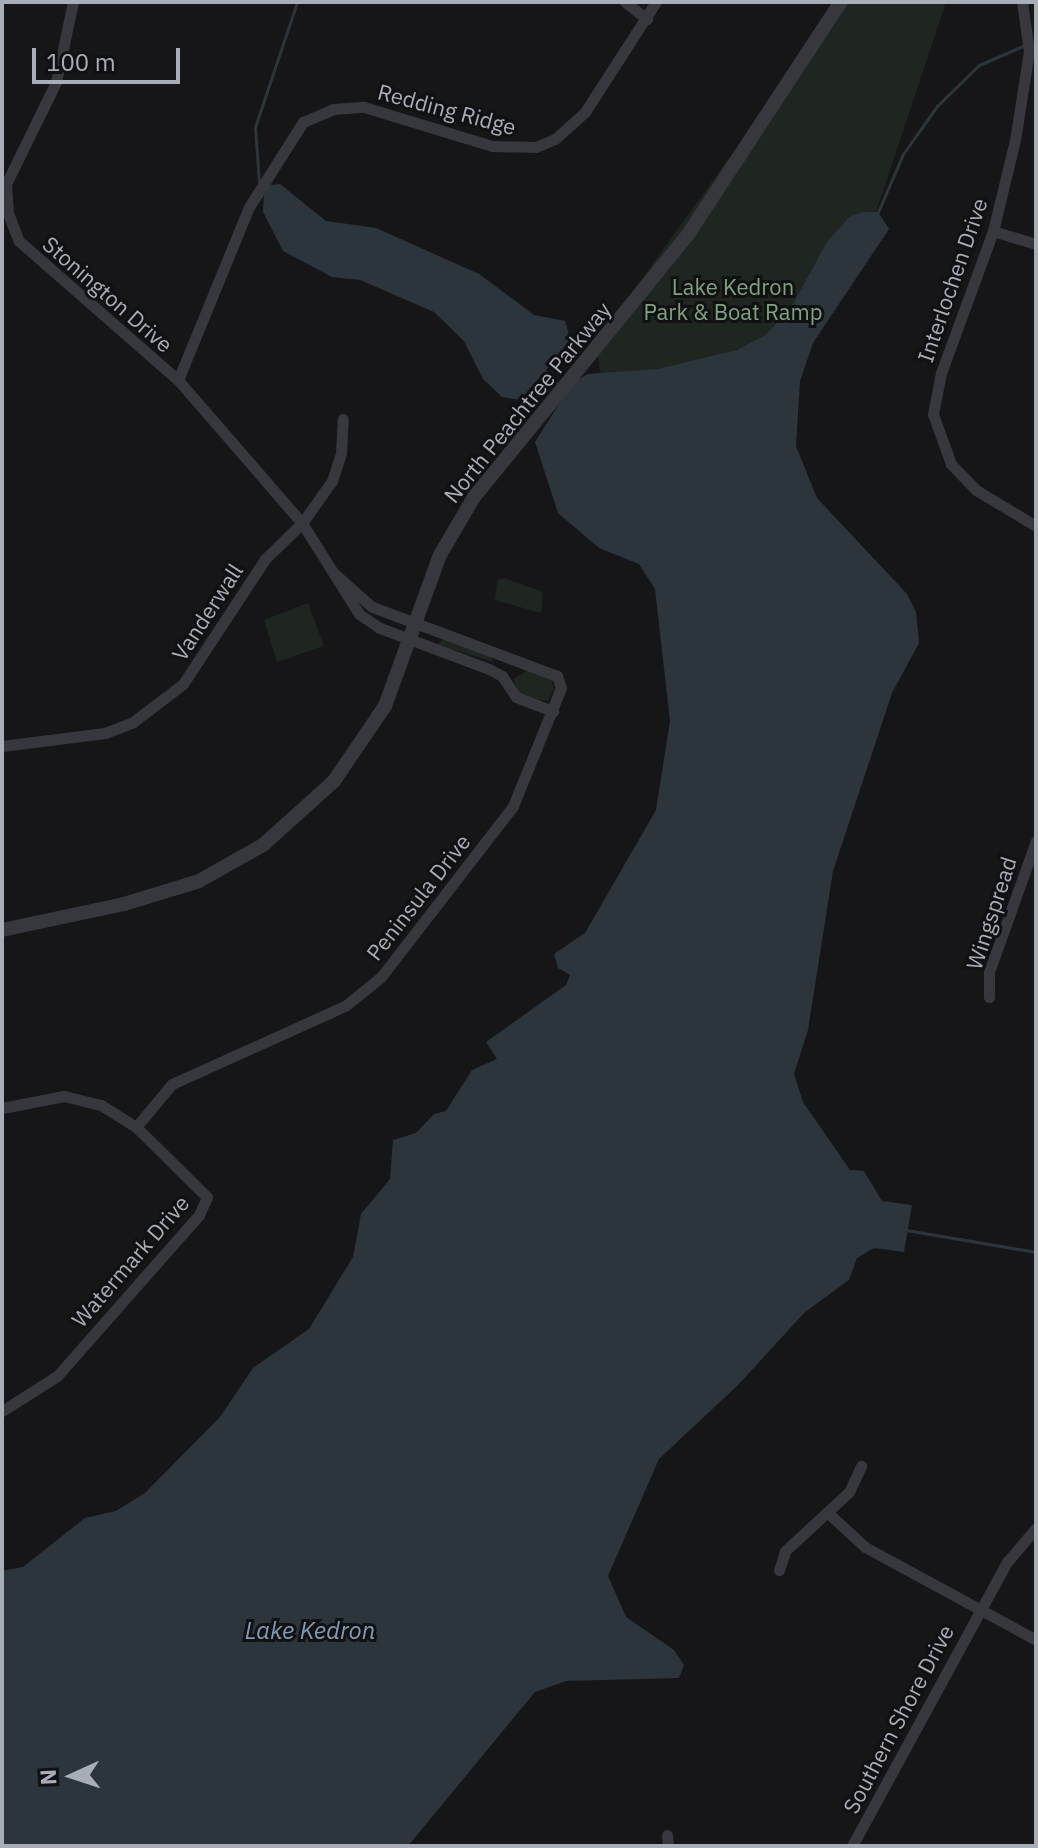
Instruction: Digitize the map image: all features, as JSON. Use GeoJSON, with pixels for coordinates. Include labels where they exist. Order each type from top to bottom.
{"type":"FeatureCollection","features":[{"type":"Feature","properties":{"kind":"street","name":"Stonington Drive"},"geometry":{"type":"LineString","coordinates":[[73,2],[56,82],[9,171],[8,213],[24,248],[178,380],[302,523],[359,614],[410,640]]}},
{"type":"Feature","properties":{"kind":"street"},"geometry":{"type":"LineString","coordinates":[[625,2],[647,19]]}},
{"type":"Feature","properties":{"kind":"street","name":"Redding Ridge"},"geometry":{"type":"LineString","coordinates":[[178,380],[260,189],[297,129],[333,109],[364,107],[504,149],[545,143],[585,112],[656,2]]}},
{"type":"Feature","properties":{"kind":"street","name":"North Peachtree Parkway"},"geometry":{"type":"LineString","coordinates":[[2,930],[158,896],[212,875],[263,845],[352,760],[385,706],[440,555],[474,497],[687,236],[841,2]]}},
{"type":"Feature","properties":{"kind":"street","name":"Interlochen Drive"},"geometry":{"type":"LineString","coordinates":[[1022,2],[1030,45],[993,231],[941,373],[933,414],[951,464],[976,490],[1036,526]]}},
{"type":"Feature","properties":{"kind":"street"},"geometry":{"type":"LineString","coordinates":[[993,231],[1036,244]]}},
{"type":"Feature","properties":{"kind":"street","name":"Vanderwall"},"geometry":{"type":"LineString","coordinates":[[2,746],[82,740],[133,722],[183,684],[265,559],[302,523],[332,481],[341,453],[343,419]]}},
{"type":"Feature","properties":{"kind":"street","name":"Stonington Drive"},"geometry":{"type":"LineString","coordinates":[[334,573],[372,607],[415,623]]}},
{"type":"Feature","properties":{"kind":"street","name":"Peninsula Drive"},"geometry":{"type":"LineString","coordinates":[[136,1127],[172,1084],[345,1006],[381,977],[513,806],[561,688],[557,676],[415,623]]}},
{"type":"Feature","properties":{"kind":"street"},"geometry":{"type":"LineString","coordinates":[[410,640],[498,674],[516,697],[553,711]]}},
{"type":"Feature","properties":{"kind":"street"},"geometry":{"type":"LineString","coordinates":[[498,674],[505,657]]}},
{"type":"Feature","properties":{"kind":"street","name":"Wingspread"},"geometry":{"type":"LineString","coordinates":[[989,997],[989,972],[1036,841]]}},
{"type":"Feature","properties":{"kind":"street","name":"Watermark Drive"},"geometry":{"type":"LineString","coordinates":[[2,1108],[64,1096],[101,1105],[136,1127],[203,1189],[205,1205],[57,1376],[2,1411]]}},
{"type":"Feature","properties":{"kind":"street"},"geometry":{"type":"LineString","coordinates":[[779,1570],[785,1551],[849,1492],[861,1466]]}},
{"type":"Feature","properties":{"kind":"street"},"geometry":{"type":"LineString","coordinates":[[827,1512],[865,1547],[1036,1640]]}},
{"type":"Feature","properties":{"kind":"street","name":"Southern Shore Drive"},"geometry":{"type":"LineString","coordinates":[[852,1846],[1013,1551],[1036,1528]]}},
{"type":"Feature","properties":{"kind":"green space","name":"Lake Kedron Park & Boat Ramp"},"geometry":{"type":"Polygon","coordinates":[[[842,2],[946,2],[870,230],[800,358],[603,392],[596,342],[842,2]]]}},
{"type":"Feature","properties":{"kind":"green space"},"geometry":{"type":"Polygon","coordinates":[[[504,578],[543,592],[541,613],[495,600],[497,581],[504,578]]]}},
{"type":"Feature","properties":{"kind":"green space"},"geometry":{"type":"Polygon","coordinates":[[[308,603],[324,646],[277,662],[264,620],[308,603]]]}},
{"type":"Feature","properties":{"kind":"green space"},"geometry":{"type":"Polygon","coordinates":[[[443,639],[491,657],[494,662],[437,645],[443,639]]]}},
{"type":"Feature","properties":{"kind":"green space"},"geometry":{"type":"Polygon","coordinates":[[[528,670],[551,680],[554,689],[548,701],[521,697],[513,679],[528,670]]]}},
{"type":"Feature","properties":{"kind":"water"},"geometry":{"type":"Polygon","coordinates":[[[280,184],[326,221],[376,228],[479,274],[534,315],[565,321],[571,341],[520,400],[502,397],[483,379],[464,341],[434,312],[360,280],[332,277],[283,251],[263,212],[264,192],[268,185],[280,184]]]}},
{"type":"Feature","properties":{"kind":"water","name":"Lake Kedron"},"geometry":{"type":"Polygon","coordinates":[[[863,212],[878,212],[889,229],[813,343],[800,381],[796,446],[817,498],[907,594],[916,612],[919,643],[892,693],[833,871],[808,1030],[794,1074],[803,1102],[850,1170],[864,1171],[882,1201],[912,1205],[904,1252],[874,1248],[857,1258],[849,1280],[805,1312],[738,1385],[659,1459],[608,1576],[626,1617],[674,1650],[684,1665],[679,1678],[566,1681],[535,1692],[408,1846],[2,1846],[2,1571],[23,1567],[85,1518],[116,1511],[145,1493],[220,1417],[253,1368],[309,1329],[353,1257],[361,1214],[390,1179],[393,1140],[416,1133],[434,1114],[446,1111],[472,1070],[497,1059],[486,1042],[566,985],[570,975],[558,968],[554,954],[585,933],[656,810],[670,721],[655,589],[639,564],[599,548],[558,513],[535,442],[573,382],[588,374],[657,369],[737,350],[766,335],[793,304],[827,242],[849,217],[863,212]]]}},
{"type":"Feature","properties":{"kind":"waterway"},"geometry":{"type":"LineString","coordinates":[[259,182],[255,127],[297,2]]}},
{"type":"Feature","properties":{"kind":"waterway"},"geometry":{"type":"LineString","coordinates":[[878,212],[903,154],[937,106],[979,65],[1025,45]]}},
{"type":"Feature","properties":{"kind":"waterway"},"geometry":{"type":"LineString","coordinates":[[545,371],[556,383]]}},
{"type":"Feature","properties":{"kind":"waterway"},"geometry":{"type":"LineString","coordinates":[[906,1230],[1036,1252]]}}]}
